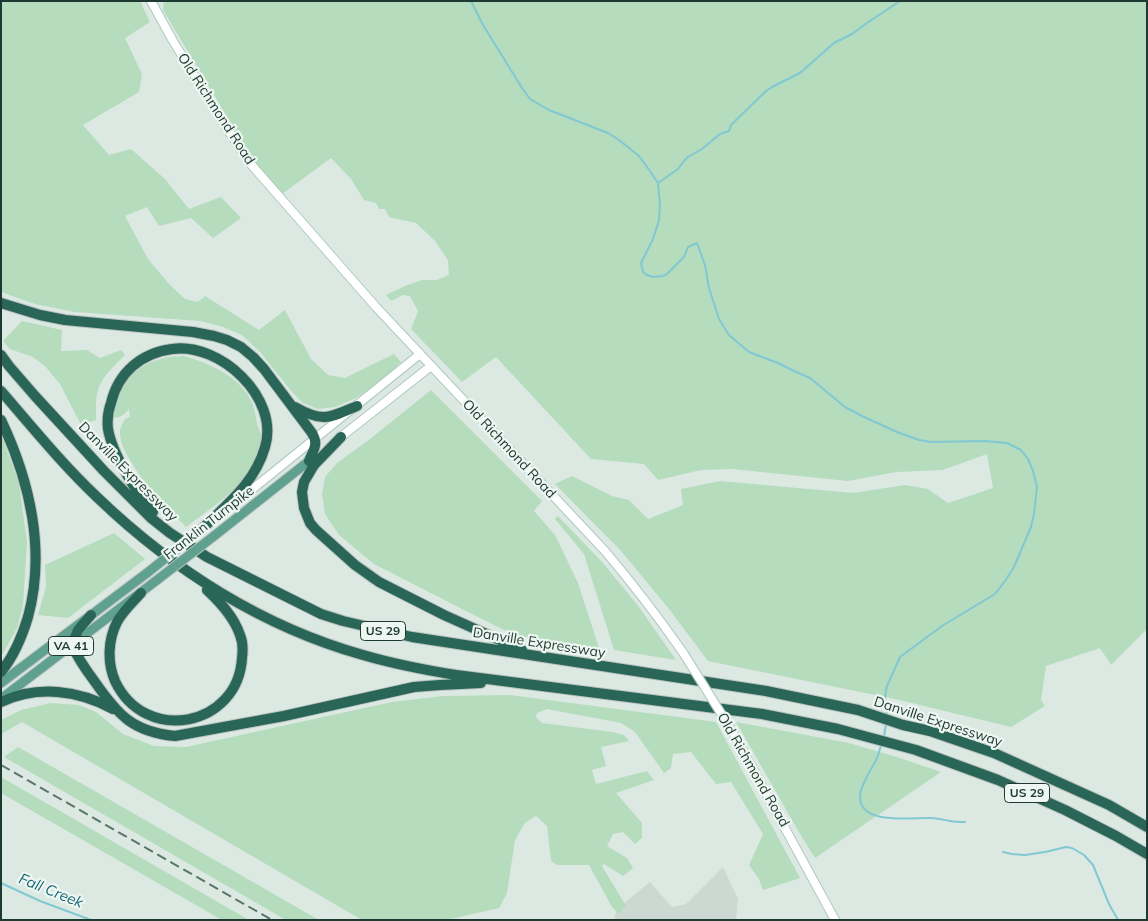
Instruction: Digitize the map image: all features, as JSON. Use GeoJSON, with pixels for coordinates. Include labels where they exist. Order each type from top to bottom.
{"type":"FeatureCollection","features":[{"type":"Feature","properties":{"kind":"highway"},"geometry":{"type":"LineString","coordinates":[[1,303],[40,315],[65,320],[193,332],[227,340],[253,357],[264,369],[316,439],[309,462]]}},
{"type":"Feature","properties":{"kind":"highway"},"geometry":{"type":"LineString","coordinates":[[186,544],[149,507],[131,481],[116,452],[108,430],[108,414],[111,402],[114,391],[122,377],[132,366],[145,358],[173,349],[202,352],[235,370],[257,396],[267,424],[266,446],[252,476],[241,491],[201,530]]}},
{"type":"Feature","properties":{"kind":"highway","name":"Danville Expressway"},"geometry":{"type":"LineString","coordinates":[[1,355],[35,396],[104,471],[151,518],[207,557],[321,614],[412,637],[766,691],[858,710],[903,725],[930,731],[994,753],[1109,805],[1147,826]]}},
{"type":"Feature","properties":{"kind":"highway","name":"US 29"},"geometry":{"type":"LineString","coordinates":[[1,391],[96,497],[144,539],[169,559],[233,600],[290,629],[350,651],[422,669],[762,714],[805,721],[854,733],[948,760],[998,780],[1065,810],[1147,854]]}},
{"type":"Feature","properties":{"kind":"highway"},"geometry":{"type":"LineString","coordinates":[[292,406],[317,418],[336,415],[357,406]]}},
{"type":"Feature","properties":{"kind":"highway"},"geometry":{"type":"LineString","coordinates":[[1,420],[22,470],[28,493],[35,549],[32,603],[18,646],[1,672]]}},
{"type":"Feature","properties":{"kind":"highway"},"geometry":{"type":"LineString","coordinates":[[341,437],[314,465],[304,482],[302,492],[304,508],[310,523],[316,530],[354,565],[378,582],[444,615],[524,651],[542,657]]}},
{"type":"Feature","properties":{"kind":"highway"},"geometry":{"type":"LineString","coordinates":[[141,592],[117,623],[112,637],[109,656],[113,676],[124,696],[148,716],[169,721],[182,721],[194,718],[209,712],[221,704],[228,696],[236,683],[242,666],[242,652],[241,637],[233,620],[216,598],[190,573]]}},
{"type":"Feature","properties":{"kind":"highway"},"geometry":{"type":"LineString","coordinates":[[91,615],[78,630],[72,645],[76,656],[102,693],[119,713]]}},
{"type":"Feature","properties":{"kind":"highway"},"geometry":{"type":"LineString","coordinates":[[1,701],[30,692],[59,692],[82,695],[101,703],[150,732],[175,736],[284,716],[414,687],[472,683],[529,684]]}},
{"type":"Feature","properties":{"kind":"main road","name":"Old Richmond Road"},"geometry":{"type":"LineString","coordinates":[[151,1],[182,55],[249,162],[376,307],[605,551],[645,600],[684,654],[732,731],[836,920]]}},
{"type":"Feature","properties":{"kind":"main road","name":"Franklin Turnpike"},"geometry":{"type":"LineString","coordinates":[[1,683],[147,573],[420,354]]}},
{"type":"Feature","properties":{"kind":"main road","name":"Franklin Turnpike"},"geometry":{"type":"LineString","coordinates":[[1,701],[431,366]]}},
{"type":"Feature","properties":{"kind":"shaded area"},"geometry":{"type":"Polygon","coordinates":[[[723,867],[738,899],[736,920],[614,920],[617,909],[650,882],[672,907],[686,904],[723,867]]]}},
{"type":"Feature","properties":{"kind":"green space"},"geometry":{"type":"Polygon","coordinates":[[[1,1],[140,1],[150,22],[125,38],[142,74],[139,92],[83,125],[109,155],[131,149],[165,179],[189,209],[221,197],[241,218],[213,238],[191,218],[159,226],[147,207],[125,216],[148,259],[169,284],[185,299],[198,302],[205,296],[259,330],[285,310],[311,359],[328,375],[345,378],[394,354],[401,362],[381,381],[354,399],[335,407],[318,409],[303,403],[260,352],[242,335],[223,327],[200,321],[75,312],[35,304],[1,292],[1,1]]]}},
{"type":"Feature","properties":{"kind":"green space"},"geometry":{"type":"Polygon","coordinates":[[[164,1],[1147,1],[1147,629],[1111,665],[1100,648],[1046,666],[1041,700],[1045,706],[1011,727],[895,699],[708,661],[669,609],[621,551],[555,484],[572,476],[612,496],[629,500],[648,519],[683,505],[681,489],[720,481],[853,493],[905,485],[928,489],[948,503],[993,488],[987,454],[943,470],[896,472],[848,481],[732,469],[701,470],[658,480],[644,464],[591,459],[496,357],[462,382],[411,329],[418,311],[410,296],[403,295],[391,301],[386,295],[422,280],[437,280],[449,275],[448,260],[435,241],[416,223],[389,217],[385,209],[379,209],[376,203],[364,200],[351,179],[331,158],[282,194],[253,160],[163,10],[164,1]]]}},
{"type":"Feature","properties":{"kind":"green space"},"geometry":{"type":"Polygon","coordinates":[[[22,321],[62,330],[61,351],[87,350],[100,358],[121,350],[125,355],[107,374],[99,387],[96,399],[96,420],[81,425],[60,384],[45,366],[33,357],[10,349],[3,341],[22,321]]]}},
{"type":"Feature","properties":{"kind":"green space"},"geometry":{"type":"Polygon","coordinates":[[[184,356],[205,363],[225,373],[241,387],[253,405],[261,435],[256,456],[245,476],[222,500],[186,527],[155,495],[138,473],[125,450],[120,430],[126,418],[130,417],[129,409],[123,415],[114,418],[118,397],[122,388],[134,373],[141,367],[164,358],[184,356]]]}},
{"type":"Feature","properties":{"kind":"green space"},"geometry":{"type":"Polygon","coordinates":[[[431,390],[542,501],[534,511],[555,535],[578,583],[600,651],[538,641],[502,629],[374,564],[339,535],[325,514],[322,494],[325,477],[337,463],[431,390]]]}},
{"type":"Feature","properties":{"kind":"green space"},"geometry":{"type":"Polygon","coordinates":[[[1,434],[19,484],[27,542],[23,606],[17,628],[1,657],[1,434]]]}},
{"type":"Feature","properties":{"kind":"green space"},"geometry":{"type":"Polygon","coordinates":[[[558,516],[603,563],[639,607],[676,660],[614,650],[584,554],[555,519],[558,516]]]}},
{"type":"Feature","properties":{"kind":"green space"},"geometry":{"type":"Polygon","coordinates":[[[114,533],[145,559],[68,618],[38,615],[46,587],[45,565],[114,533]]]}},
{"type":"Feature","properties":{"kind":"green space"},"geometry":{"type":"Polygon","coordinates":[[[510,695],[716,722],[800,878],[763,890],[759,879],[749,865],[763,834],[731,782],[716,784],[691,752],[673,754],[671,768],[664,773],[635,732],[621,723],[547,709],[537,713],[536,717],[542,723],[612,732],[624,735],[629,741],[601,747],[606,766],[592,770],[596,784],[647,771],[654,780],[616,793],[642,823],[642,838],[635,844],[623,832],[613,834],[607,846],[627,858],[633,868],[623,876],[604,864],[602,866],[626,906],[619,914],[612,907],[589,865],[557,865],[551,861],[547,826],[536,816],[525,823],[515,840],[507,893],[499,908],[446,920],[362,920],[22,722],[1,734],[1,720],[21,710],[51,703],[79,705],[96,712],[123,734],[154,746],[186,747],[392,702],[443,696],[510,695]]]}},
{"type":"Feature","properties":{"kind":"green space"},"geometry":{"type":"Polygon","coordinates":[[[736,722],[849,743],[941,772],[815,858],[736,722]]]}},
{"type":"Feature","properties":{"kind":"green space"},"geometry":{"type":"Polygon","coordinates":[[[18,747],[319,920],[286,920],[4,757],[18,747]]]}},
{"type":"Feature","properties":{"kind":"green space"},"geometry":{"type":"Polygon","coordinates":[[[1,777],[249,920],[222,920],[1,793],[1,777]]]}},
{"type":"Feature","properties":{"kind":"waterway"},"geometry":{"type":"LineString","coordinates":[[471,1],[483,25],[530,99],[549,110],[608,133],[619,140],[639,156],[658,183],[659,220],[653,239],[641,263],[643,272],[653,277],[667,274],[684,257],[688,247],[697,243],[705,265],[709,288],[719,319],[729,335],[749,352],[810,378],[845,407],[897,432],[931,442],[985,441],[1007,443],[1021,450],[1028,459],[1037,487],[1034,514],[1031,527],[1014,567],[995,594],[942,626],[900,657],[887,686],[885,696],[887,717]]}},
{"type":"Feature","properties":{"kind":"waterway"},"geometry":{"type":"LineString","coordinates":[[658,183],[678,169],[688,157],[702,149],[720,134],[729,131],[731,125],[766,91],[800,73],[834,43],[852,34],[900,1]]}},
{"type":"Feature","properties":{"kind":"waterway"},"geometry":{"type":"LineString","coordinates":[[884,736],[886,724]]}},
{"type":"Feature","properties":{"kind":"waterway"},"geometry":{"type":"LineString","coordinates":[[882,743],[877,758],[864,782],[860,797],[862,806],[869,812],[889,818],[934,818],[965,822]]}},
{"type":"Feature","properties":{"kind":"waterway"},"geometry":{"type":"LineString","coordinates":[[1003,852],[1025,855],[1066,847],[1072,848],[1084,855],[1093,865],[1109,904],[1118,920]]}},
{"type":"Feature","properties":{"kind":"waterway","name":"Fall Creek"},"geometry":{"type":"LineString","coordinates":[[1,883],[40,901],[91,920]]}},
{"type":"Feature","properties":{"kind":"railway"},"geometry":{"type":"LineString","coordinates":[[1,765],[272,920]]}}]}
